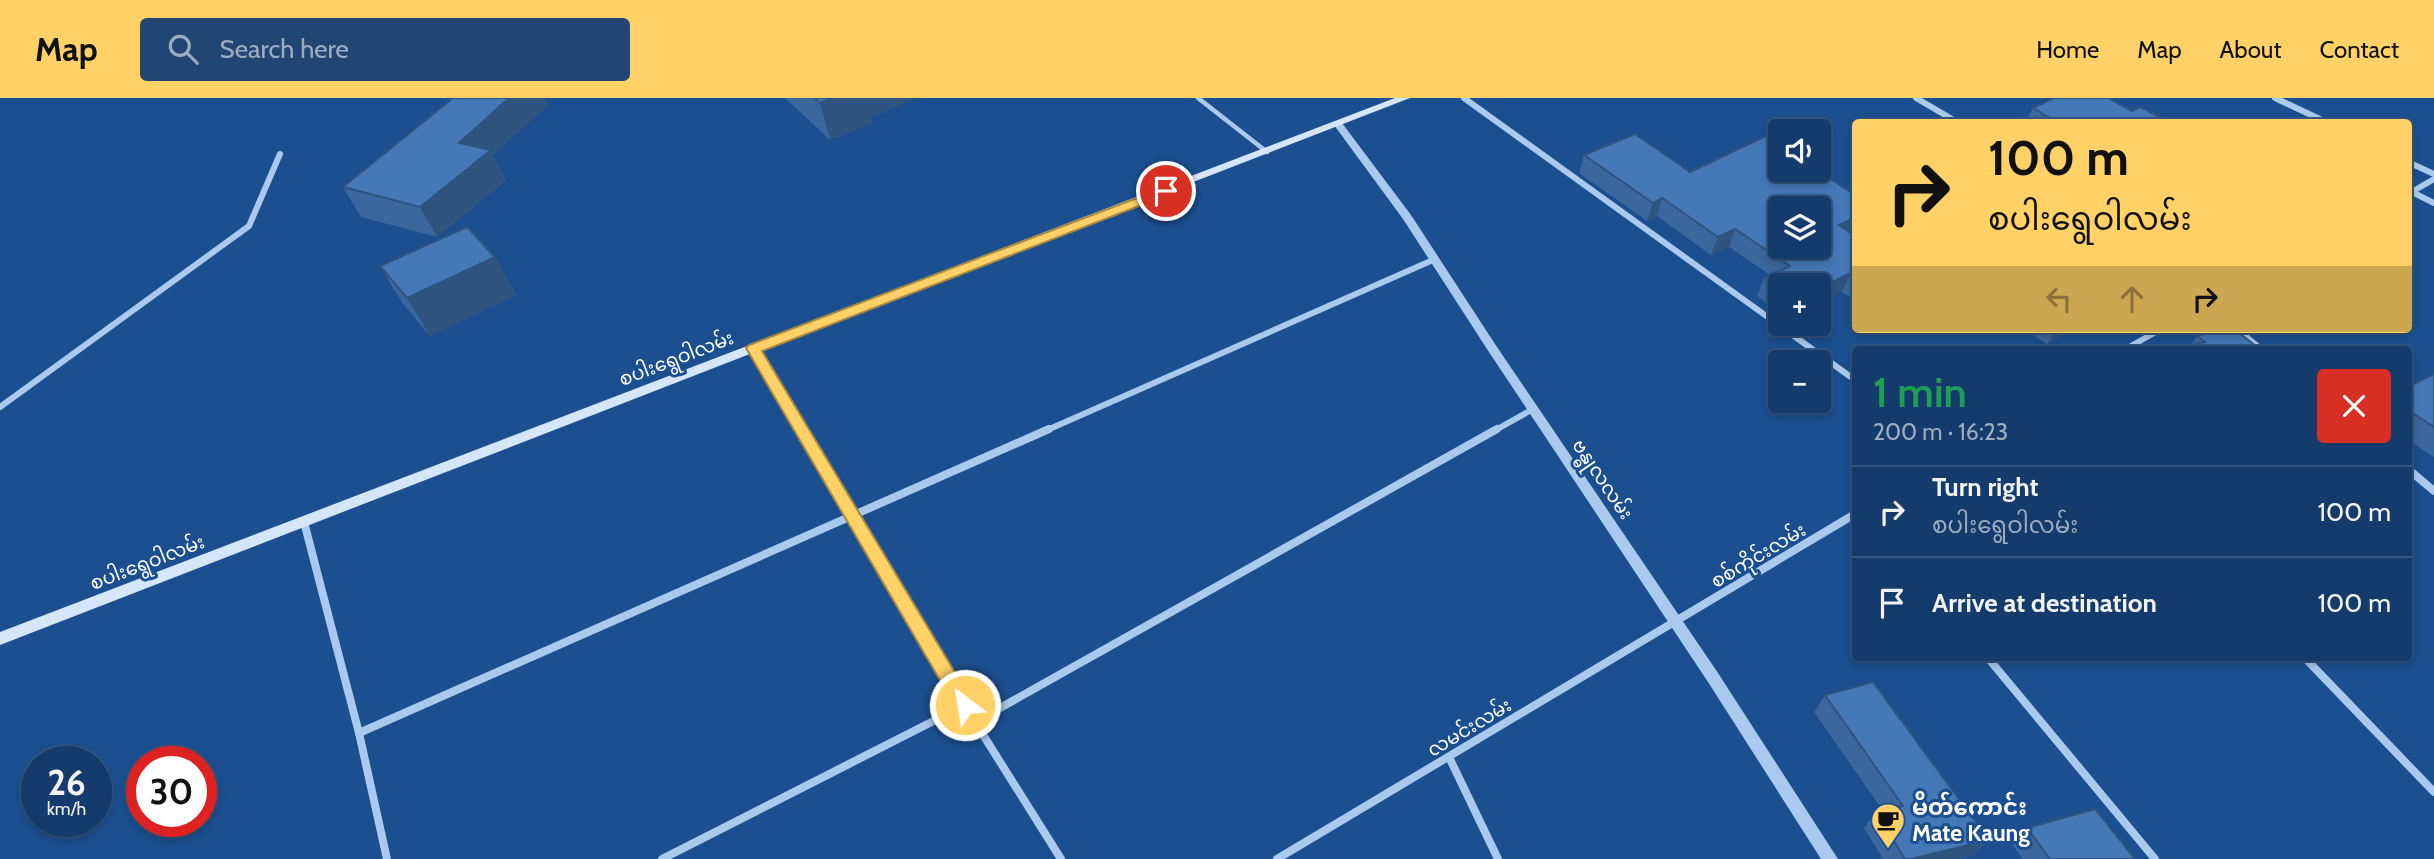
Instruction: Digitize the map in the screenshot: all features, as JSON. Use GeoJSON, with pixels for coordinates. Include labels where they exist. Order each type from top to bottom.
{"type":"FeatureCollection","features":[{"type":"Feature","properties":{"kind":"main road","name":"စပါးရွေဝါလမ်း"},"geometry":{"type":"LineString","coordinates":[[0,639],[1405,98]]}},
{"type":"Feature","properties":{"kind":"street"},"geometry":{"type":"LineString","coordinates":[[1464,98],[1852,378]]}},
{"type":"Feature","properties":{"kind":"street"},"geometry":{"type":"LineString","coordinates":[[1916,98],[1952,119]]}},
{"type":"Feature","properties":{"kind":"street"},"geometry":{"type":"LineString","coordinates":[[2275,98],[2320,119]]}},
{"type":"Feature","properties":{"kind":"street","name":"ဗန္ဓုလလမ်း"},"geometry":{"type":"LineString","coordinates":[[1339,125],[1378,173],[1433,260],[1677,622],[1830,859]]}},
{"type":"Feature","properties":{"kind":"street"},"geometry":{"type":"LineString","coordinates":[[0,407],[249,226],[280,154]]}},
{"type":"Feature","properties":{"kind":"street"},"geometry":{"type":"LineString","coordinates":[[2412,164],[2434,177],[2412,192]]}},
{"type":"Feature","properties":{"kind":"street"},"geometry":{"type":"LineString","coordinates":[[2412,194],[2434,203]]}},
{"type":"Feature","properties":{"kind":"street"},"geometry":{"type":"LineString","coordinates":[[359,733],[1433,260]]}},
{"type":"Feature","properties":{"kind":"street"},"geometry":{"type":"LineString","coordinates":[[2131,346],[2154,333]]}},
{"type":"Feature","properties":{"kind":"street"},"geometry":{"type":"LineString","coordinates":[[2242,333],[2257,346]]}},
{"type":"Feature","properties":{"kind":"street"},"geometry":{"type":"LineString","coordinates":[[754,348],[975,722],[1061,859]]}},
{"type":"Feature","properties":{"kind":"street"},"geometry":{"type":"LineString","coordinates":[[975,722],[1533,409]]}},
{"type":"Feature","properties":{"kind":"street"},"geometry":{"type":"LineString","coordinates":[[2412,472],[2434,491]]}},
{"type":"Feature","properties":{"kind":"street","name":"စစ်ကိုင်းလမ်း"},"geometry":{"type":"LineString","coordinates":[[1677,622],[1852,516]]}},
{"type":"Feature","properties":{"kind":"street"},"geometry":{"type":"LineString","coordinates":[[304,522],[359,733],[387,859]]}},
{"type":"Feature","properties":{"kind":"street","name":"လမင်းလမ်း"},"geometry":{"type":"LineString","coordinates":[[1277,859],[1677,622]]}},
{"type":"Feature","properties":{"kind":"street"},"geometry":{"type":"LineString","coordinates":[[1991,661],[2155,859]]}},
{"type":"Feature","properties":{"kind":"street"},"geometry":{"type":"LineString","coordinates":[[2308,661],[2434,792]]}},
{"type":"Feature","properties":{"kind":"street"},"geometry":{"type":"LineString","coordinates":[[662,859],[965,705]]}},
{"type":"Feature","properties":{"kind":"street"},"geometry":{"type":"LineString","coordinates":[[1449,757],[1498,859]]}},
{"type":"Feature","properties":{"kind":"lane"},"geometry":{"type":"LineString","coordinates":[[1198,98],[1267,153]]}},
{"type":"Feature","properties":{"kind":"building"},"geometry":{"type":"Polygon","coordinates":[[[453,98],[509,98],[459,143],[491,150],[420,207],[343,187],[453,98]]]}},
{"type":"Feature","properties":{"kind":"building"},"geometry":{"type":"Polygon","coordinates":[[[815,98],[833,98],[820,103],[815,98]]]}},
{"type":"Feature","properties":{"kind":"building"},"geometry":{"type":"Polygon","coordinates":[[[2054,98],[2108,98],[2132,111],[2140,107],[2164,119],[2052,119],[2033,108],[2054,98]]]}},
{"type":"Feature","properties":{"kind":"building"},"geometry":{"type":"Polygon","coordinates":[[[1635,134],[1690,172],[1766,136],[1768,182],[1831,182],[1831,179],[1852,193],[1852,219],[1839,225],[1852,234],[1852,274],[1831,283],[1831,273],[1775,273],[1790,266],[1780,259],[1831,259],[1831,196],[1768,196],[1768,251],[1735,229],[1718,237],[1662,198],[1653,203],[1584,155],[1635,134]]]}},
{"type":"Feature","properties":{"kind":"building"},"geometry":{"type":"Polygon","coordinates":[[[467,227],[495,257],[407,298],[380,266],[467,227]]]}},
{"type":"Feature","properties":{"kind":"building"},"geometry":{"type":"Polygon","coordinates":[[[2207,333],[2239,333],[2256,346],[2190,346],[2205,342],[2197,336],[2207,333]]]}},
{"type":"Feature","properties":{"kind":"building"},"geometry":{"type":"Polygon","coordinates":[[[2434,374],[2434,427],[2412,413],[2412,385],[2434,374]]]}},
{"type":"Feature","properties":{"kind":"building"},"geometry":{"type":"Polygon","coordinates":[[[1873,682],[1989,840],[1905,859],[1876,812],[1903,806],[1825,695],[1873,682]]]}},
{"type":"Feature","properties":{"kind":"building"},"geometry":{"type":"Polygon","coordinates":[[[2095,809],[2135,859],[2050,859],[2027,828],[2095,809]]]}},
{"type":"Feature","properties":{"kind":"place","name":"မိတ်ကောင်း Mate Kaung"},"geometry":{"type":"Point","coordinates":[1888,850]}},
{"type":"Feature","properties":{"kind":"route"},"geometry":{"type":"LineString","coordinates":[[965,705],[754,348],[1166,191]]}}]}
